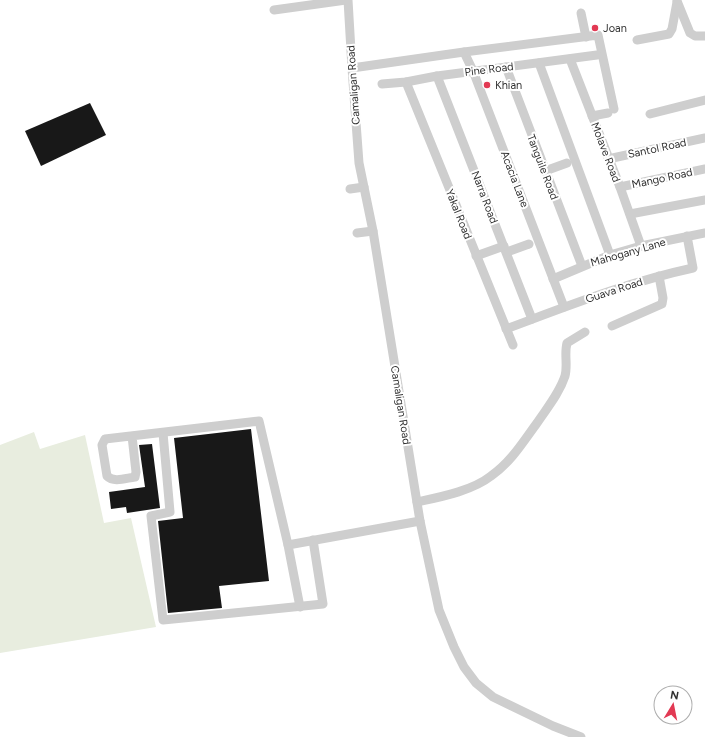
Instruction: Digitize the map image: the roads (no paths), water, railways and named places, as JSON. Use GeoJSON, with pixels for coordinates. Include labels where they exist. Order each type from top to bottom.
{"type":"FeatureCollection","features":[{"type":"Feature","properties":{"kind":"street"},"geometry":{"type":"LineString","coordinates":[[274,10],[347,0]]}},
{"type":"Feature","properties":{"kind":"street","name":"Camaligan Road"},"geometry":{"type":"LineString","coordinates":[[347,0],[359,163],[373,231],[420,521],[439,610],[454,647],[469,674],[476,683],[494,697],[558,732],[581,737]]}},
{"type":"Feature","properties":{"kind":"street"},"geometry":{"type":"LineString","coordinates":[[677,1],[690,33],[695,36],[705,36]]}},
{"type":"Feature","properties":{"kind":"street"},"geometry":{"type":"LineString","coordinates":[[637,40],[669,34],[672,29],[677,1]]}},
{"type":"Feature","properties":{"kind":"street"},"geometry":{"type":"LineString","coordinates":[[581,14],[586,37]]}},
{"type":"Feature","properties":{"kind":"street"},"geometry":{"type":"LineString","coordinates":[[352,68],[598,35],[611,111],[592,116]]}},
{"type":"Feature","properties":{"kind":"street","name":"Acacia Lane"},"geometry":{"type":"LineString","coordinates":[[464,52],[564,307]]}},
{"type":"Feature","properties":{"kind":"street","name":"Pine Road"},"geometry":{"type":"LineString","coordinates":[[382,84],[406,82],[436,76],[597,55]]}},
{"type":"Feature","properties":{"kind":"street","name":"Molave Road"},"geometry":{"type":"LineString","coordinates":[[570,59],[620,187],[640,246]]}},
{"type":"Feature","properties":{"kind":"street"},"geometry":{"type":"LineString","coordinates":[[539,63],[610,255]]}},
{"type":"Feature","properties":{"kind":"street","name":"Tanguile Road"},"geometry":{"type":"LineString","coordinates":[[506,67],[582,266]]}},
{"type":"Feature","properties":{"kind":"street","name":"Narra Road"},"geometry":{"type":"LineString","coordinates":[[436,76],[532,319]]}},
{"type":"Feature","properties":{"kind":"street","name":"Yakal Road"},"geometry":{"type":"LineString","coordinates":[[406,82],[512,345]]}},
{"type":"Feature","properties":{"kind":"street"},"geometry":{"type":"LineString","coordinates":[[650,114],[705,100]]}},
{"type":"Feature","properties":{"kind":"street","name":"Santol Road"},"geometry":{"type":"LineString","coordinates":[[608,159],[705,138]]}},
{"type":"Feature","properties":{"kind":"street"},"geometry":{"type":"LineString","coordinates":[[545,171],[567,163]]}},
{"type":"Feature","properties":{"kind":"street","name":"Mango Road"},"geometry":{"type":"LineString","coordinates":[[620,187],[705,169]]}},
{"type":"Feature","properties":{"kind":"street"},"geometry":{"type":"LineString","coordinates":[[350,189],[364,187]]}},
{"type":"Feature","properties":{"kind":"street"},"geometry":{"type":"LineString","coordinates":[[630,214],[705,200]]}},
{"type":"Feature","properties":{"kind":"street"},"geometry":{"type":"LineString","coordinates":[[357,233],[373,231]]}},
{"type":"Feature","properties":{"kind":"street","name":"Mahogany Lane"},"geometry":{"type":"LineString","coordinates":[[553,279],[610,255],[640,246],[705,233]]}},
{"type":"Feature","properties":{"kind":"street","name":"Guava Road"},"geometry":{"type":"LineString","coordinates":[[506,329],[617,288],[693,268],[687,236]]}},
{"type":"Feature","properties":{"kind":"street"},"geometry":{"type":"LineString","coordinates":[[476,256],[529,244]]}},
{"type":"Feature","properties":{"kind":"street"},"geometry":{"type":"LineString","coordinates":[[612,326],[662,304],[664,298],[659,276]]}},
{"type":"Feature","properties":{"kind":"street"},"geometry":{"type":"LineString","coordinates":[[417,502],[444,496],[477,484],[491,477],[505,465],[557,394],[565,377],[567,367],[567,343],[585,332]]}},
{"type":"Feature","properties":{"kind":"street"},"geometry":{"type":"LineString","coordinates":[[132,436],[136,472],[135,477],[114,480],[110,479],[107,476],[102,445],[105,439],[259,421],[288,544],[300,607]]}},
{"type":"Feature","properties":{"kind":"street"},"geometry":{"type":"LineString","coordinates":[[163,433],[170,512],[151,516],[163,620],[323,604],[313,540]]}},
{"type":"Feature","properties":{"kind":"street"},"geometry":{"type":"LineString","coordinates":[[288,544],[420,521]]}},
{"type":"Feature","properties":{"kind":"place","name":"Joan"},"geometry":{"type":"Point","coordinates":[595,28]}},
{"type":"Feature","properties":{"kind":"place","name":"Khian"},"geometry":{"type":"Point","coordinates":[487,85]}}]}
